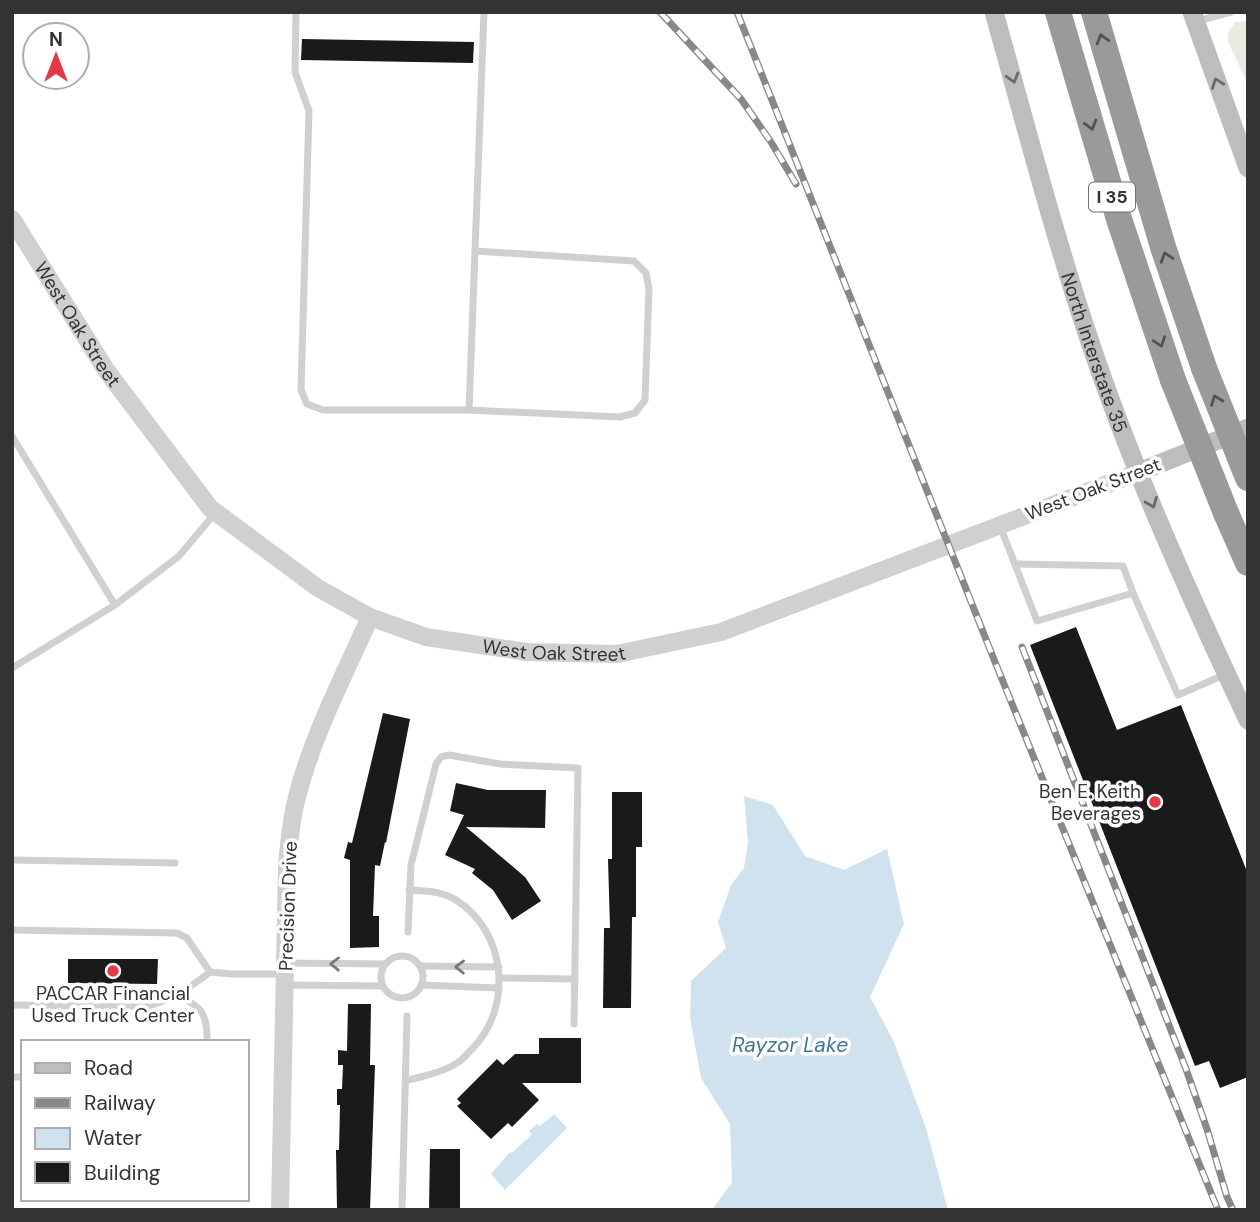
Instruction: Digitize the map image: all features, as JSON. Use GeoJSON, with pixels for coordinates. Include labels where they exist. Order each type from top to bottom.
{"type":"FeatureCollection","features":[{"type":"Feature","properties":{"kind":"highway","name":"I 35"},"geometry":{"type":"LineString","coordinates":[[1058,12],[1119,219],[1173,380],[1248,563]]}},
{"type":"Feature","properties":{"kind":"highway"},"geometry":{"type":"LineString","coordinates":[[1094,12],[1163,247],[1203,368],[1248,478]]}},
{"type":"Feature","properties":{"kind":"main road","name":"North Interstate 35"},"geometry":{"type":"LineString","coordinates":[[994,12],[1073,290],[1112,404],[1172,553],[1248,720]]}},
{"type":"Feature","properties":{"kind":"main road"},"geometry":{"type":"LineString","coordinates":[[1194,17],[1248,168]]}},
{"type":"Feature","properties":{"kind":"main road","name":"West Oak Street"},"geometry":{"type":"LineString","coordinates":[[1139,472],[1248,428]]}},
{"type":"Feature","properties":{"kind":"street","name":"West Oak Street"},"geometry":{"type":"LineString","coordinates":[[12,219],[106,370],[210,508],[318,588],[370,617],[426,637],[527,652],[617,654],[721,632],[1139,472]]}},
{"type":"Feature","properties":{"kind":"street","name":"Precision Drive"},"geometry":{"type":"LineString","coordinates":[[280,1210],[287,866],[292,822],[296,799],[316,738],[370,617]]}},
{"type":"Feature","properties":{"kind":"lane"},"geometry":{"type":"LineString","coordinates":[[296,12],[295,72],[309,111],[302,390],[307,404],[323,410],[469,410],[620,417],[635,413],[645,400],[649,289],[646,272],[634,261],[475,251]]}},
{"type":"Feature","properties":{"kind":"lane"},"geometry":{"type":"LineString","coordinates":[[469,410],[484,12]]}},
{"type":"Feature","properties":{"kind":"lane"},"geometry":{"type":"LineString","coordinates":[[1194,17],[1231,12]]}},
{"type":"Feature","properties":{"kind":"lane"},"geometry":{"type":"LineString","coordinates":[[12,436],[115,605]]}},
{"type":"Feature","properties":{"kind":"lane"},"geometry":{"type":"LineString","coordinates":[[12,668],[115,605],[179,556],[216,512]]}},
{"type":"Feature","properties":{"kind":"lane"},"geometry":{"type":"LineString","coordinates":[[1000,526],[1037,621],[1133,593]]}},
{"type":"Feature","properties":{"kind":"lane"},"geometry":{"type":"LineString","coordinates":[[1015,564],[1123,566],[1178,695],[1226,674]]}},
{"type":"Feature","properties":{"kind":"lane"},"geometry":{"type":"LineString","coordinates":[[408,932],[411,865],[436,764],[441,757],[449,755],[500,764],[578,768],[573,1024]]}},
{"type":"Feature","properties":{"kind":"lane"},"geometry":{"type":"LineString","coordinates":[[12,860],[175,863]]}},
{"type":"Feature","properties":{"kind":"lane"},"geometry":{"type":"LineString","coordinates":[[405,1081],[460,1061],[480,1042],[493,1020],[500,978],[496,954],[486,930],[473,914],[455,899],[438,892],[409,890]]}},
{"type":"Feature","properties":{"kind":"lane"},"geometry":{"type":"LineString","coordinates":[[12,930],[177,933],[187,938],[211,972]]}},
{"type":"Feature","properties":{"kind":"lane"},"geometry":{"type":"LineString","coordinates":[[394,957],[411,958],[420,966],[423,975],[421,985],[414,994],[402,998],[391,995],[383,986],[381,975],[385,964],[394,957]]}},
{"type":"Feature","properties":{"kind":"lane"},"geometry":{"type":"LineString","coordinates":[[12,1005],[143,1007],[155,1005],[211,972],[285,974],[385,964]]}},
{"type":"Feature","properties":{"kind":"lane"},"geometry":{"type":"LineString","coordinates":[[420,966],[499,967]]}},
{"type":"Feature","properties":{"kind":"lane"},"geometry":{"type":"LineString","coordinates":[[285,974],[383,986]]}},
{"type":"Feature","properties":{"kind":"lane"},"geometry":{"type":"LineString","coordinates":[[500,978],[575,979]]}},
{"type":"Feature","properties":{"kind":"lane"},"geometry":{"type":"LineString","coordinates":[[421,985],[499,988]]}},
{"type":"Feature","properties":{"kind":"lane"},"geometry":{"type":"LineString","coordinates":[[174,995],[194,1003],[200,1009],[205,1021],[207,1040]]}},
{"type":"Feature","properties":{"kind":"lane"},"geometry":{"type":"LineString","coordinates":[[402,1210],[407,1016]]}},
{"type":"Feature","properties":{"kind":"shaded area"},"geometry":{"type":"Polygon","coordinates":[[[1248,21],[1248,84],[1228,42],[1228,33],[1235,22],[1248,21]]]}},
{"type":"Feature","properties":{"kind":"water","name":"Rayzor Lake"},"geometry":{"type":"Polygon","coordinates":[[[744,796],[773,805],[805,856],[844,870],[887,849],[904,924],[870,997],[894,1042],[926,1128],[948,1210],[712,1210],[732,1182],[730,1124],[701,1078],[690,1018],[691,981],[726,948],[718,922],[731,885],[744,868],[748,842],[744,796]]]}},
{"type":"Feature","properties":{"kind":"water"},"geometry":{"type":"Polygon","coordinates":[[[554,1114],[567,1128],[505,1190],[491,1174],[510,1152],[532,1134],[529,1131],[554,1114]]]}},
{"type":"Feature","properties":{"kind":"building"},"geometry":{"type":"Polygon","coordinates":[[[302,39],[474,42],[473,63],[301,60],[302,39]]]}},
{"type":"Feature","properties":{"kind":"building","name":"Ben E. Keith Beverages"},"geometry":{"type":"Polygon","coordinates":[[[1076,627],[1117,730],[1181,705],[1248,874],[1248,1077],[1220,1088],[1209,1061],[1195,1066],[1030,645],[1076,627]]]}},
{"type":"Feature","properties":{"kind":"building"},"geometry":{"type":"Polygon","coordinates":[[[383,713],[410,719],[386,843],[380,866],[375,865],[373,916],[379,916],[379,947],[350,948],[350,860],[344,858],[348,842],[352,843],[383,713]]]}},
{"type":"Feature","properties":{"kind":"building"},"geometry":{"type":"Polygon","coordinates":[[[456,783],[488,790],[546,790],[545,828],[466,827],[525,877],[541,901],[512,920],[493,890],[472,873],[475,869],[445,855],[464,815],[450,811],[456,783]]]}},
{"type":"Feature","properties":{"kind":"building"},"geometry":{"type":"Polygon","coordinates":[[[612,792],[642,792],[642,847],[636,847],[636,917],[632,917],[631,1008],[603,1008],[604,928],[610,928],[608,859],[612,859],[612,792]]]}},
{"type":"Feature","properties":{"kind":"building","name":"PACCAR Financial Used Truck Center"},"geometry":{"type":"Polygon","coordinates":[[[68,959],[158,959],[157,984],[68,983],[68,959]]]}},
{"type":"Feature","properties":{"kind":"building"},"geometry":{"type":"Polygon","coordinates":[[[348,1004],[371,1004],[370,1065],[375,1065],[370,1210],[337,1210],[336,1150],[339,1150],[340,1105],[337,1105],[337,1089],[342,1089],[343,1065],[338,1065],[338,1050],[347,1051],[348,1004]]]}},
{"type":"Feature","properties":{"kind":"building"},"geometry":{"type":"Polygon","coordinates":[[[539,1038],[581,1038],[581,1083],[522,1083],[539,1100],[512,1127],[508,1123],[491,1139],[457,1106],[461,1103],[457,1099],[497,1059],[503,1065],[515,1054],[539,1054],[539,1038]]]}},
{"type":"Feature","properties":{"kind":"building"},"geometry":{"type":"Polygon","coordinates":[[[430,1149],[460,1149],[460,1210],[429,1210],[430,1149]]]}},
{"type":"Feature","properties":{"kind":"railway"},"geometry":{"type":"LineString","coordinates":[[660,12],[741,99],[796,184]]}},
{"type":"Feature","properties":{"kind":"railway"},"geometry":{"type":"LineString","coordinates":[[737,12],[995,662],[1218,1210]]}},
{"type":"Feature","properties":{"kind":"railway"},"geometry":{"type":"LineString","coordinates":[[1022,647],[1186,1069],[1233,1210]]}},
{"type":"Feature","properties":{"kind":"place","name":"Ben E. Keith Beverages"},"geometry":{"type":"Point","coordinates":[1155,802]}},
{"type":"Feature","properties":{"kind":"place","name":"PACCAR Financial Used Truck Center"},"geometry":{"type":"Point","coordinates":[113,971]}}]}
